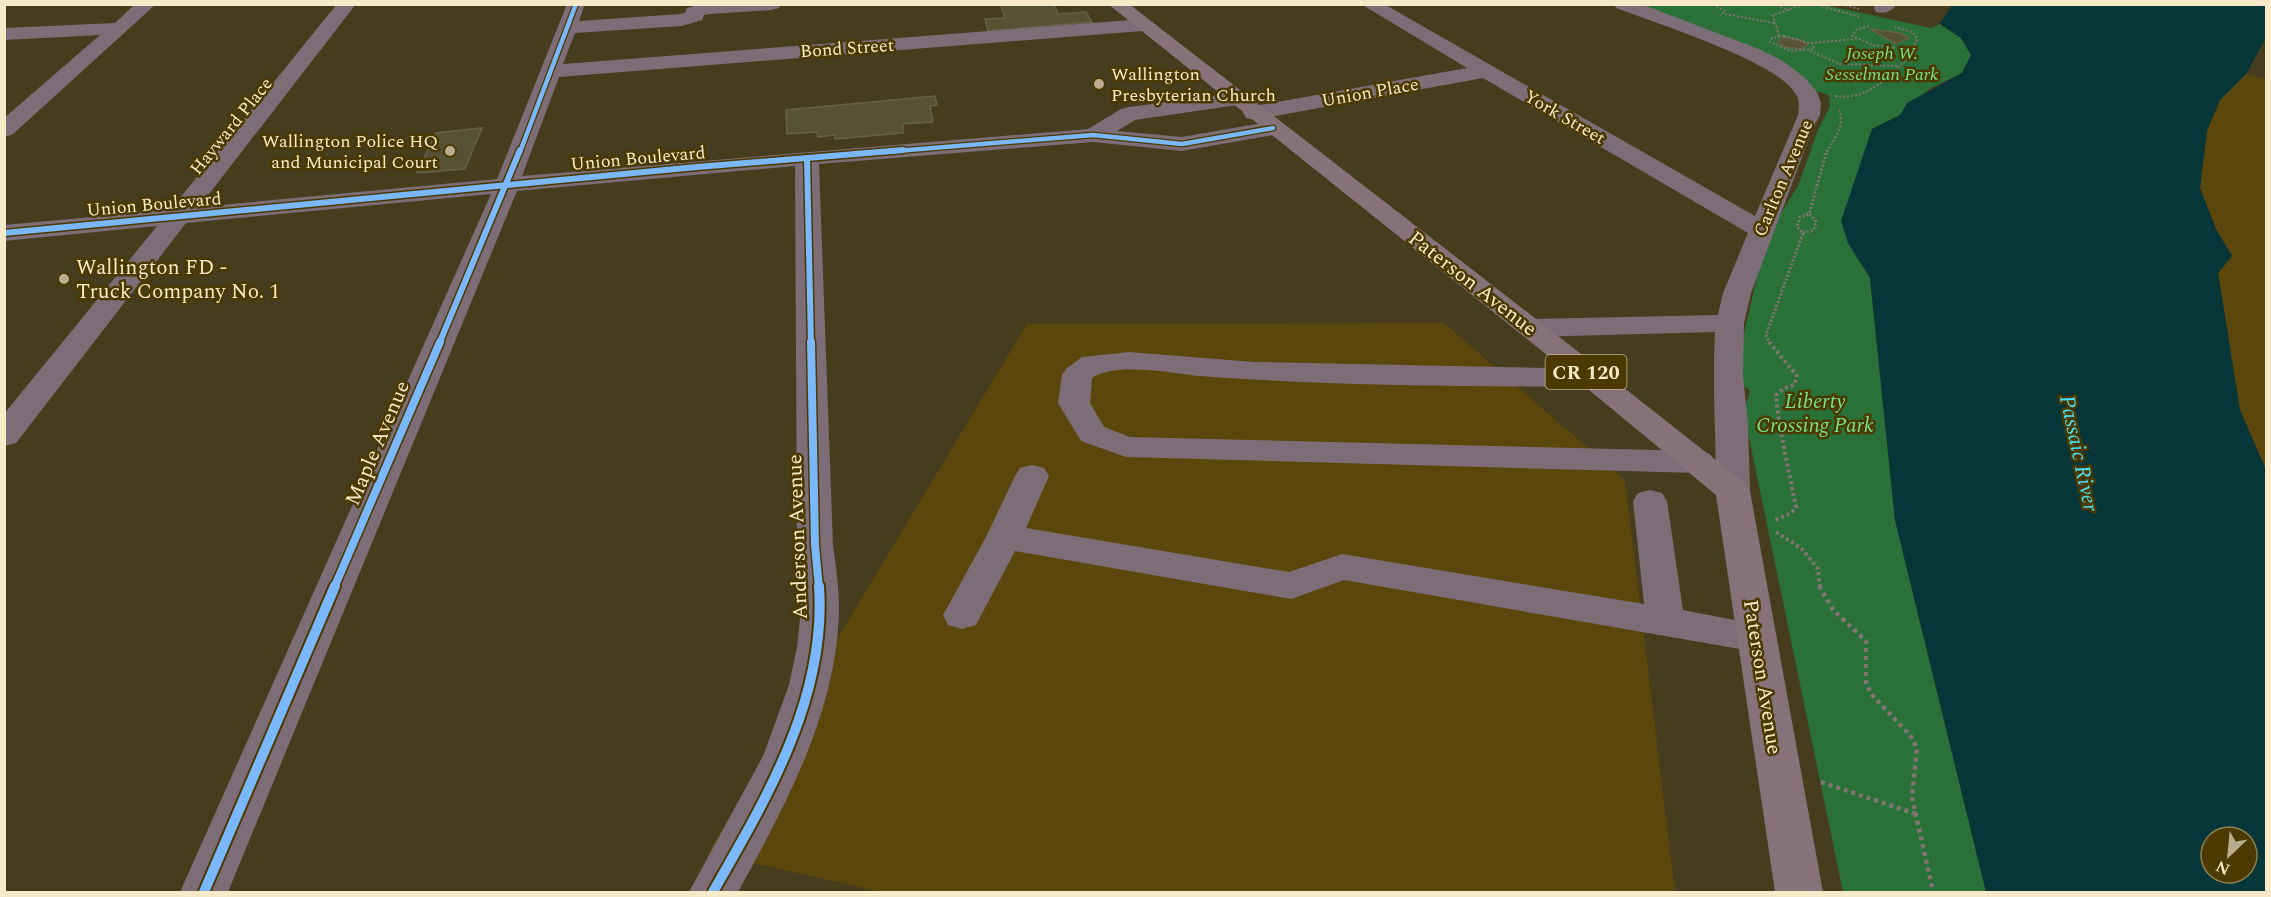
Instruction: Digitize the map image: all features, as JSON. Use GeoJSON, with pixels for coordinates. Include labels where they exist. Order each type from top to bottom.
{"type":"FeatureCollection","features":[{"type":"Feature","properties":{"kind":"main road","name":"Paterson Avenue"},"geometry":{"type":"LineString","coordinates":[[1117,4],[1531,328],[1733,491],[1799,892]]}},
{"type":"Feature","properties":{"kind":"street"},"geometry":{"type":"LineString","coordinates":[[10,121],[147,4]]}},
{"type":"Feature","properties":{"kind":"street","name":"Hayward Place"},"geometry":{"type":"LineString","coordinates":[[4,436],[347,4]]}},
{"type":"Feature","properties":{"kind":"street"},"geometry":{"type":"LineString","coordinates":[[572,16],[682,20],[695,16],[694,12],[710,8],[772,4]]}},
{"type":"Feature","properties":{"kind":"street","name":"York Street"},"geometry":{"type":"LineString","coordinates":[[1370,4],[1761,230]]}},
{"type":"Feature","properties":{"kind":"street","name":"Carlton Avenue"},"geometry":{"type":"LineString","coordinates":[[1623,4],[1773,63],[1803,87],[1809,99],[1811,111],[1761,230],[1737,293],[1730,323],[1728,375],[1732,424],[1733,491]]}},
{"type":"Feature","properties":{"kind":"street","name":"Maple Avenue"},"geometry":{"type":"LineString","coordinates":[[204,892],[507,185],[572,16]]}},
{"type":"Feature","properties":{"kind":"street","name":"Bond Street"},"geometry":{"type":"LineString","coordinates":[[551,71],[1143,25]]}},
{"type":"Feature","properties":{"kind":"street"},"geometry":{"type":"LineString","coordinates":[[4,34],[120,28]]}},
{"type":"Feature","properties":{"kind":"street","name":"Union Place"},"geometry":{"type":"LineString","coordinates":[[1254,113],[1486,71]]}},
{"type":"Feature","properties":{"kind":"street","name":"Union Boulevard"},"geometry":{"type":"LineString","coordinates":[[4,233],[807,158],[1093,135],[1182,144],[1254,113]]}},
{"type":"Feature","properties":{"kind":"street","name":"Union Boulevard"},"geometry":{"type":"LineString","coordinates":[[1093,135],[1129,114],[1254,113]]}},
{"type":"Feature","properties":{"kind":"street","name":"Anderson Avenue"},"geometry":{"type":"LineString","coordinates":[[714,892],[771,789],[800,720],[814,666],[820,609],[815,545],[807,158]]}},
{"type":"Feature","properties":{"kind":"street"},"geometry":{"type":"LineString","coordinates":[[1531,328],[1730,323]]}},
{"type":"Feature","properties":{"kind":"street"},"geometry":{"type":"LineString","coordinates":[[1593,378],[1254,371],[1129,361],[1093,363],[1077,375],[1074,403],[1092,434],[1126,447],[1698,462]]}},
{"type":"Feature","properties":{"kind":"street"},"geometry":{"type":"LineString","coordinates":[[962,615],[1004,537],[1032,476]]}},
{"type":"Feature","properties":{"kind":"street"},"geometry":{"type":"LineString","coordinates":[[1650,501],[1665,621]]}},
{"type":"Feature","properties":{"kind":"street"},"geometry":{"type":"LineString","coordinates":[[1004,537],[1291,586],[1342,567],[1757,637]]}},
{"type":"Feature","properties":{"kind":"path"},"geometry":{"type":"LineString","coordinates":[[1773,4],[1791,10]]}},
{"type":"Feature","properties":{"kind":"path"},"geometry":{"type":"LineString","coordinates":[[1779,36],[1773,15],[1805,4]]}},
{"type":"Feature","properties":{"kind":"path"},"geometry":{"type":"LineString","coordinates":[[1809,214],[1827,151],[1841,129],[1842,118],[1835,96],[1852,97],[1886,81],[1913,50],[1917,38],[1912,32],[1882,14],[1815,4]]}},
{"type":"Feature","properties":{"kind":"path"},"geometry":{"type":"LineString","coordinates":[[1842,4],[1861,10]]}},
{"type":"Feature","properties":{"kind":"path"},"geometry":{"type":"LineString","coordinates":[[1724,14],[1774,23]]}},
{"type":"Feature","properties":{"kind":"path"},"geometry":{"type":"LineString","coordinates":[[1856,39],[1851,33],[1869,26]]}},
{"type":"Feature","properties":{"kind":"path"},"geometry":{"type":"LineString","coordinates":[[1861,29],[1873,31]]}},
{"type":"Feature","properties":{"kind":"path"},"geometry":{"type":"LineString","coordinates":[[1811,43],[1856,39],[1873,45],[1913,50]]}},
{"type":"Feature","properties":{"kind":"path"},"geometry":{"type":"LineString","coordinates":[[1890,43],[1894,46]]}},
{"type":"Feature","properties":{"kind":"path"},"geometry":{"type":"LineString","coordinates":[[1810,51],[1840,64],[1898,67]]}},
{"type":"Feature","properties":{"kind":"path"},"geometry":{"type":"LineString","coordinates":[[1803,233],[1797,227],[1798,223],[1800,218],[1809,214]]}},
{"type":"Feature","properties":{"kind":"path"},"geometry":{"type":"LineString","coordinates":[[1803,233],[1814,230],[1816,221],[1809,214]]}},
{"type":"Feature","properties":{"kind":"path"},"geometry":{"type":"LineString","coordinates":[[1773,521],[1791,513],[1796,507],[1779,423],[1776,395],[1783,389],[1794,385],[1797,376],[1789,366],[1776,357],[1766,335],[1803,233]]}},
{"type":"Feature","properties":{"kind":"path"},"geometry":{"type":"LineString","coordinates":[[1771,529],[1802,549],[1818,569],[1818,584],[1825,599],[1866,642],[1866,684],[1873,696],[1910,735],[1917,748],[1912,797],[1933,892]]}},
{"type":"Feature","properties":{"kind":"path"},"geometry":{"type":"LineString","coordinates":[[1821,782],[1846,787],[1894,810],[1916,814]]}},
{"type":"Feature","properties":{"kind":"shaded area"},"geometry":{"type":"Polygon","coordinates":[[[2246,74],[2266,79],[2266,470],[2240,410],[2218,273],[2232,256],[2216,229],[2200,188],[2207,131],[2220,100],[2246,74]]]}},
{"type":"Feature","properties":{"kind":"shaded area"},"geometry":{"type":"Polygon","coordinates":[[[1444,323],[1625,480],[1675,892],[882,892],[708,853],[1027,324],[1444,323]]]}},
{"type":"Feature","properties":{"kind":"green space","name":"Liberty Crossing Park"},"geometry":{"type":"Polygon","coordinates":[[[1623,5],[1825,5],[1931,28],[1940,24],[1961,38],[1971,55],[1962,73],[1929,89],[1900,115],[1872,129],[1848,243],[1870,278],[1895,520],[1986,892],[1843,892],[1752,452],[1744,411],[1750,391],[1742,385],[1742,342],[1771,229],[1798,186],[1818,130],[1830,106],[1829,95],[1803,87],[1791,75],[1623,5]]]}},
{"type":"Feature","properties":{"kind":"water","name":"Passaic River"},"geometry":{"type":"Polygon","coordinates":[[[1952,5],[2266,5],[2266,38],[2246,74],[2220,100],[2207,131],[2200,188],[2216,229],[2232,256],[2218,273],[2240,410],[2266,470],[2266,892],[1986,892],[1895,520],[1870,278],[1848,243],[1841,221],[1872,129],[1900,115],[1907,103],[1962,73],[1971,55],[1961,38],[1940,24],[1952,5]]]}},
{"type":"Feature","properties":{"kind":"building"},"geometry":{"type":"Polygon","coordinates":[[[1000,4],[1054,4],[1058,14],[1086,12],[1092,22],[988,31],[985,19],[1005,18],[1000,4]]]}},
{"type":"Feature","properties":{"kind":"building"},"geometry":{"type":"Polygon","coordinates":[[[1870,29],[1900,33],[1909,38],[1896,44],[1870,29]]]}},
{"type":"Feature","properties":{"kind":"building"},"geometry":{"type":"Polygon","coordinates":[[[1783,38],[1800,40],[1808,45],[1801,49],[1785,47],[1777,42],[1783,38]]]}},
{"type":"Feature","properties":{"kind":"building"},"geometry":{"type":"Polygon","coordinates":[[[935,96],[937,105],[930,106],[933,122],[903,124],[903,133],[835,139],[835,135],[818,137],[817,132],[787,134],[786,110],[935,96]]]}},
{"type":"Feature","properties":{"kind":"building","name":"Wallington Police HQ and Municipal Court"},"geometry":{"type":"Polygon","coordinates":[[[482,128],[465,169],[417,173],[436,133],[482,128]]]}},
{"type":"Feature","properties":{"kind":"cycle path"},"geometry":{"type":"LineString","coordinates":[[204,892],[507,185],[576,4]]}},
{"type":"Feature","properties":{"kind":"cycle path"},"geometry":{"type":"LineString","coordinates":[[4,233],[697,167],[1093,135],[1182,144],[1273,128]]}},
{"type":"Feature","properties":{"kind":"cycle path"},"geometry":{"type":"LineString","coordinates":[[713,892],[751,825],[784,756],[809,685],[817,647],[820,601],[815,545],[807,158]]}},
{"type":"Feature","properties":{"kind":"place","name":"Wallington Presbyterian Church"},"geometry":{"type":"Point","coordinates":[1099,84]}},
{"type":"Feature","properties":{"kind":"place","name":"Wallington Police HQ and Municipal Court"},"geometry":{"type":"Point","coordinates":[450,151]}},
{"type":"Feature","properties":{"kind":"place","name":"Wallington FD - Truck Company No. 1"},"geometry":{"type":"Point","coordinates":[64,279]}},
{"type":"Feature","properties":{"kind":"park label","name":"Joseph W. Sesselman Park"},"geometry":{"type":"Point","coordinates":[1882,63]}}]}
